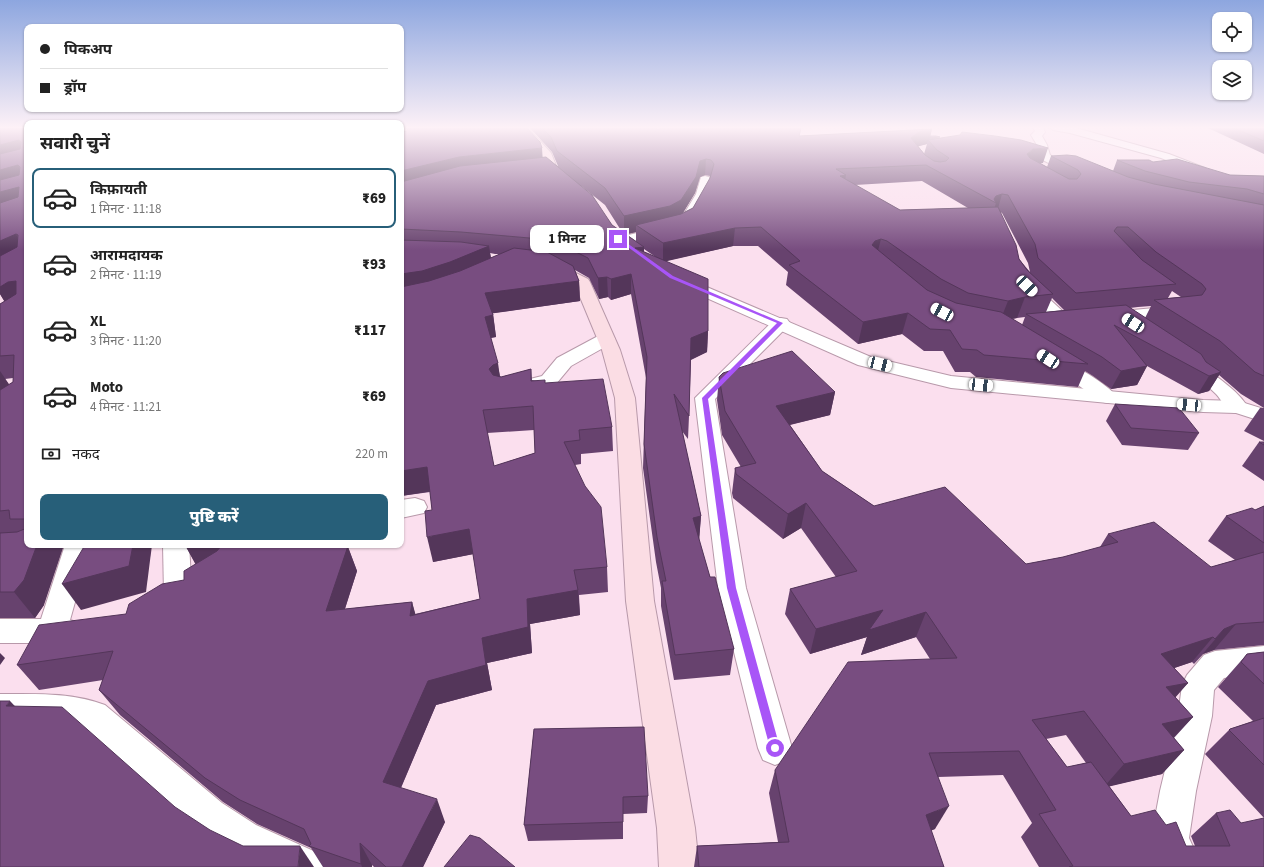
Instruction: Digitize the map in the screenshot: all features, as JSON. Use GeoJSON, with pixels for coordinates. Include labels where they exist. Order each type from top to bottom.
{"type":"FeatureCollection","features":[{"type":"Feature","properties":{"kind":"main road"},"geometry":{"type":"LineString","coordinates":[[521,172],[548,168]]}},
{"type":"Feature","properties":{"kind":"main road"},"geometry":{"type":"LineString","coordinates":[[530,263],[553,266],[582,282],[606,339],[625,398],[640,601],[676,828],[679,867]]}},
{"type":"Feature","properties":{"kind":"street"},"geometry":{"type":"LineString","coordinates":[[552,168],[563,178]]}},
{"type":"Feature","properties":{"kind":"street"},"geometry":{"type":"LineString","coordinates":[[1072,168],[1087,172]]}},
{"type":"Feature","properties":{"kind":"street"},"geometry":{"type":"LineString","coordinates":[[1195,168],[1211,175]]}},
{"type":"Feature","properties":{"kind":"street"},"geometry":{"type":"LineString","coordinates":[[621,241],[675,228],[686,222],[702,194],[705,180]]}},
{"type":"Feature","properties":{"kind":"street"},"geometry":{"type":"LineString","coordinates":[[610,227],[621,241],[640,254]]}},
{"type":"Feature","properties":{"kind":"street"},"geometry":{"type":"LineString","coordinates":[[1020,271],[1021,278],[1027,286],[1070,320],[1040,322]]}},
{"type":"Feature","properties":{"kind":"street"},"geometry":{"type":"LineString","coordinates":[[666,272],[672,277],[781,323],[865,361],[951,382],[1203,406],[1238,407],[1264,416]]}},
{"type":"Feature","properties":{"kind":"street"},"geometry":{"type":"LineString","coordinates":[[1146,332],[1114,317],[1184,310],[1165,295]]}},
{"type":"Feature","properties":{"kind":"street"},"geometry":{"type":"LineString","coordinates":[[775,748],[732,588],[705,398],[781,323]]}},
{"type":"Feature","properties":{"kind":"street"},"geometry":{"type":"LineString","coordinates":[[504,392],[549,380],[564,362],[606,339]]}},
{"type":"Feature","properties":{"kind":"street"},"geometry":{"type":"LineString","coordinates":[[1176,352],[1199,368],[1203,375],[1222,390],[1238,407]]}},
{"type":"Feature","properties":{"kind":"street"},"geometry":{"type":"LineString","coordinates":[[1042,355],[1085,381],[1107,397]]}},
{"type":"Feature","properties":{"kind":"street"},"geometry":{"type":"LineString","coordinates":[[52,631],[77,548]]}},
{"type":"Feature","properties":{"kind":"street"},"geometry":{"type":"LineString","coordinates":[[176,548],[168,600],[201,579]]}},
{"type":"Feature","properties":{"kind":"street"},"geometry":{"type":"LineString","coordinates":[[0,631],[73,631],[87,629]]}},
{"type":"Feature","properties":{"kind":"street"},"geometry":{"type":"LineString","coordinates":[[1182,867],[1170,840],[1178,791],[1195,716],[1198,685],[1215,665],[1264,658]]}},
{"type":"Feature","properties":{"kind":"street"},"geometry":{"type":"LineString","coordinates":[[0,709],[64,710],[92,716],[111,730],[209,816],[243,838],[304,867]]}},
{"type":"Feature","properties":{"kind":"building"},"geometry":{"type":"Polygon","coordinates":[[[20,168],[24,168],[24,519],[10,519],[9,510],[0,511],[0,390],[13,382],[14,355],[0,356],[0,304],[16,294],[16,281],[8,282],[0,287],[0,256],[17,247],[18,235],[16,234],[0,241],[0,203],[18,197],[19,187],[0,192],[0,180],[19,175],[20,168]]]}},
{"type":"Feature","properties":{"kind":"building"},"geometry":{"type":"Polygon","coordinates":[[[451,168],[560,168],[592,195],[612,225],[644,247],[635,248],[708,279],[708,331],[691,338],[689,416],[674,394],[701,516],[693,518],[710,577],[715,577],[734,649],[675,655],[662,581],[666,581],[657,537],[644,444],[647,357],[631,274],[611,279],[607,277],[598,278],[588,258],[552,240],[461,232],[404,229],[404,181],[451,168]]]}},
{"type":"Feature","properties":{"kind":"building"},"geometry":{"type":"Polygon","coordinates":[[[580,168],[698,168],[696,177],[681,200],[670,206],[624,216],[605,188],[580,168]]]}},
{"type":"Feature","properties":{"kind":"building"},"geometry":{"type":"Polygon","coordinates":[[[713,168],[848,168],[836,169],[846,175],[840,176],[900,210],[998,207],[1016,245],[1019,259],[1027,270],[1053,294],[1025,297],[1008,301],[968,293],[941,279],[887,241],[881,239],[875,241],[872,245],[927,290],[956,303],[1001,312],[1088,364],[984,355],[977,350],[962,349],[950,330],[930,329],[908,313],[863,322],[789,265],[800,261],[761,227],[735,228],[663,243],[636,225],[681,214],[693,208],[710,178],[713,168]]]}},
{"type":"Feature","properties":{"kind":"building"},"geometry":{"type":"Polygon","coordinates":[[[932,168],[1049,168],[1069,179],[1077,179],[1081,174],[1075,168],[1107,168],[1128,177],[1154,184],[1264,205],[1264,376],[1255,372],[1220,341],[1154,300],[1202,295],[1206,289],[1202,284],[1156,252],[1128,227],[1117,227],[1114,231],[1142,260],[1176,284],[1076,293],[1038,258],[1035,244],[1008,195],[1002,194],[996,196],[994,199],[996,203],[932,168]]]}},
{"type":"Feature","properties":{"kind":"building"},"geometry":{"type":"Polygon","coordinates":[[[1139,168],[1208,168],[1230,175],[1264,176],[1264,194],[1247,189],[1189,182],[1139,168]]]}},
{"type":"Feature","properties":{"kind":"building"},"geometry":{"type":"Polygon","coordinates":[[[404,240],[461,242],[489,246],[450,262],[422,271],[404,274],[404,240]]]}},
{"type":"Feature","properties":{"kind":"building"},"geometry":{"type":"Polygon","coordinates":[[[514,248],[547,252],[573,266],[579,281],[485,293],[493,315],[485,317],[498,363],[489,369],[493,375],[501,377],[531,369],[531,381],[545,380],[545,383],[603,379],[612,427],[579,430],[580,440],[564,442],[585,486],[601,507],[607,567],[574,570],[578,590],[527,599],[528,627],[482,638],[486,665],[428,681],[383,782],[437,799],[402,867],[386,867],[360,843],[361,864],[309,846],[311,844],[304,829],[240,800],[205,778],[99,690],[113,651],[17,665],[39,625],[126,614],[129,604],[162,584],[184,580],[184,571],[220,548],[347,548],[326,611],[412,602],[410,616],[480,599],[469,529],[427,537],[425,511],[432,510],[427,467],[404,471],[404,286],[429,281],[460,271],[514,248]],[[533,406],[483,410],[494,466],[535,453],[533,406]]]}},
{"type":"Feature","properties":{"kind":"building"},"geometry":{"type":"Polygon","coordinates":[[[1126,305],[1201,354],[1206,362],[1221,372],[1209,376],[1114,325],[1147,366],[1121,371],[1102,357],[1026,314],[1126,305]]]}},
{"type":"Feature","properties":{"kind":"building"},"geometry":{"type":"Polygon","coordinates":[[[792,351],[835,392],[776,406],[822,471],[874,506],[945,487],[1026,564],[1063,557],[1118,542],[1108,534],[1154,522],[1211,567],[1264,552],[1264,622],[1236,624],[1224,629],[1215,639],[1213,637],[1161,654],[1188,683],[1166,687],[1193,717],[1162,724],[1184,750],[1124,764],[1084,711],[1032,720],[1067,767],[1091,762],[1131,816],[1155,810],[1166,825],[1176,822],[1186,846],[1230,846],[1216,813],[1230,810],[1241,823],[1264,818],[1264,867],[1069,867],[1073,866],[1039,814],[1056,810],[1019,751],[929,753],[949,806],[926,815],[944,867],[699,867],[697,846],[789,842],[775,770],[848,662],[957,658],[926,612],[869,630],[883,610],[816,629],[790,589],[857,571],[806,503],[788,514],[736,474],[735,468],[756,463],[725,411],[719,377],[723,373],[792,351]]]}},
{"type":"Feature","properties":{"kind":"building"},"geometry":{"type":"Polygon","coordinates":[[[1115,404],[1179,408],[1199,433],[1131,428],[1115,404]]]}},
{"type":"Feature","properties":{"kind":"building"},"geometry":{"type":"Polygon","coordinates":[[[1264,506],[1264,543],[1226,516],[1252,508],[1255,510],[1264,506]]]}},
{"type":"Feature","properties":{"kind":"building"},"geometry":{"type":"Polygon","coordinates":[[[24,529],[24,548],[36,548],[24,580],[14,592],[0,592],[0,533],[17,532],[24,529]]]}},
{"type":"Feature","properties":{"kind":"building"},"geometry":{"type":"Polygon","coordinates":[[[83,548],[132,548],[129,566],[62,584],[83,548]]]}},
{"type":"Feature","properties":{"kind":"building"},"geometry":{"type":"Polygon","coordinates":[[[1264,652],[1264,684],[1241,662],[1247,654],[1264,652]]]}},
{"type":"Feature","properties":{"kind":"building"},"geometry":{"type":"Polygon","coordinates":[[[0,701],[10,701],[6,706],[62,707],[175,807],[210,830],[243,846],[300,846],[298,867],[0,867],[0,701]]]}},
{"type":"Feature","properties":{"kind":"building"},"geometry":{"type":"Polygon","coordinates":[[[1264,718],[1264,765],[1229,730],[1264,718]]]}},
{"type":"Feature","properties":{"kind":"building"},"geometry":{"type":"Polygon","coordinates":[[[644,727],[648,796],[623,797],[623,822],[524,825],[534,729],[644,727]]]}},
{"type":"Feature","properties":{"kind":"building"},"geometry":{"type":"Polygon","coordinates":[[[470,835],[480,838],[515,867],[444,867],[470,835]]]}},
{"type":"Feature","properties":{"kind":"route"},"geometry":{"type":"LineString","coordinates":[[618,239],[672,277],[781,323],[705,398],[732,588],[775,748]]}}]}
